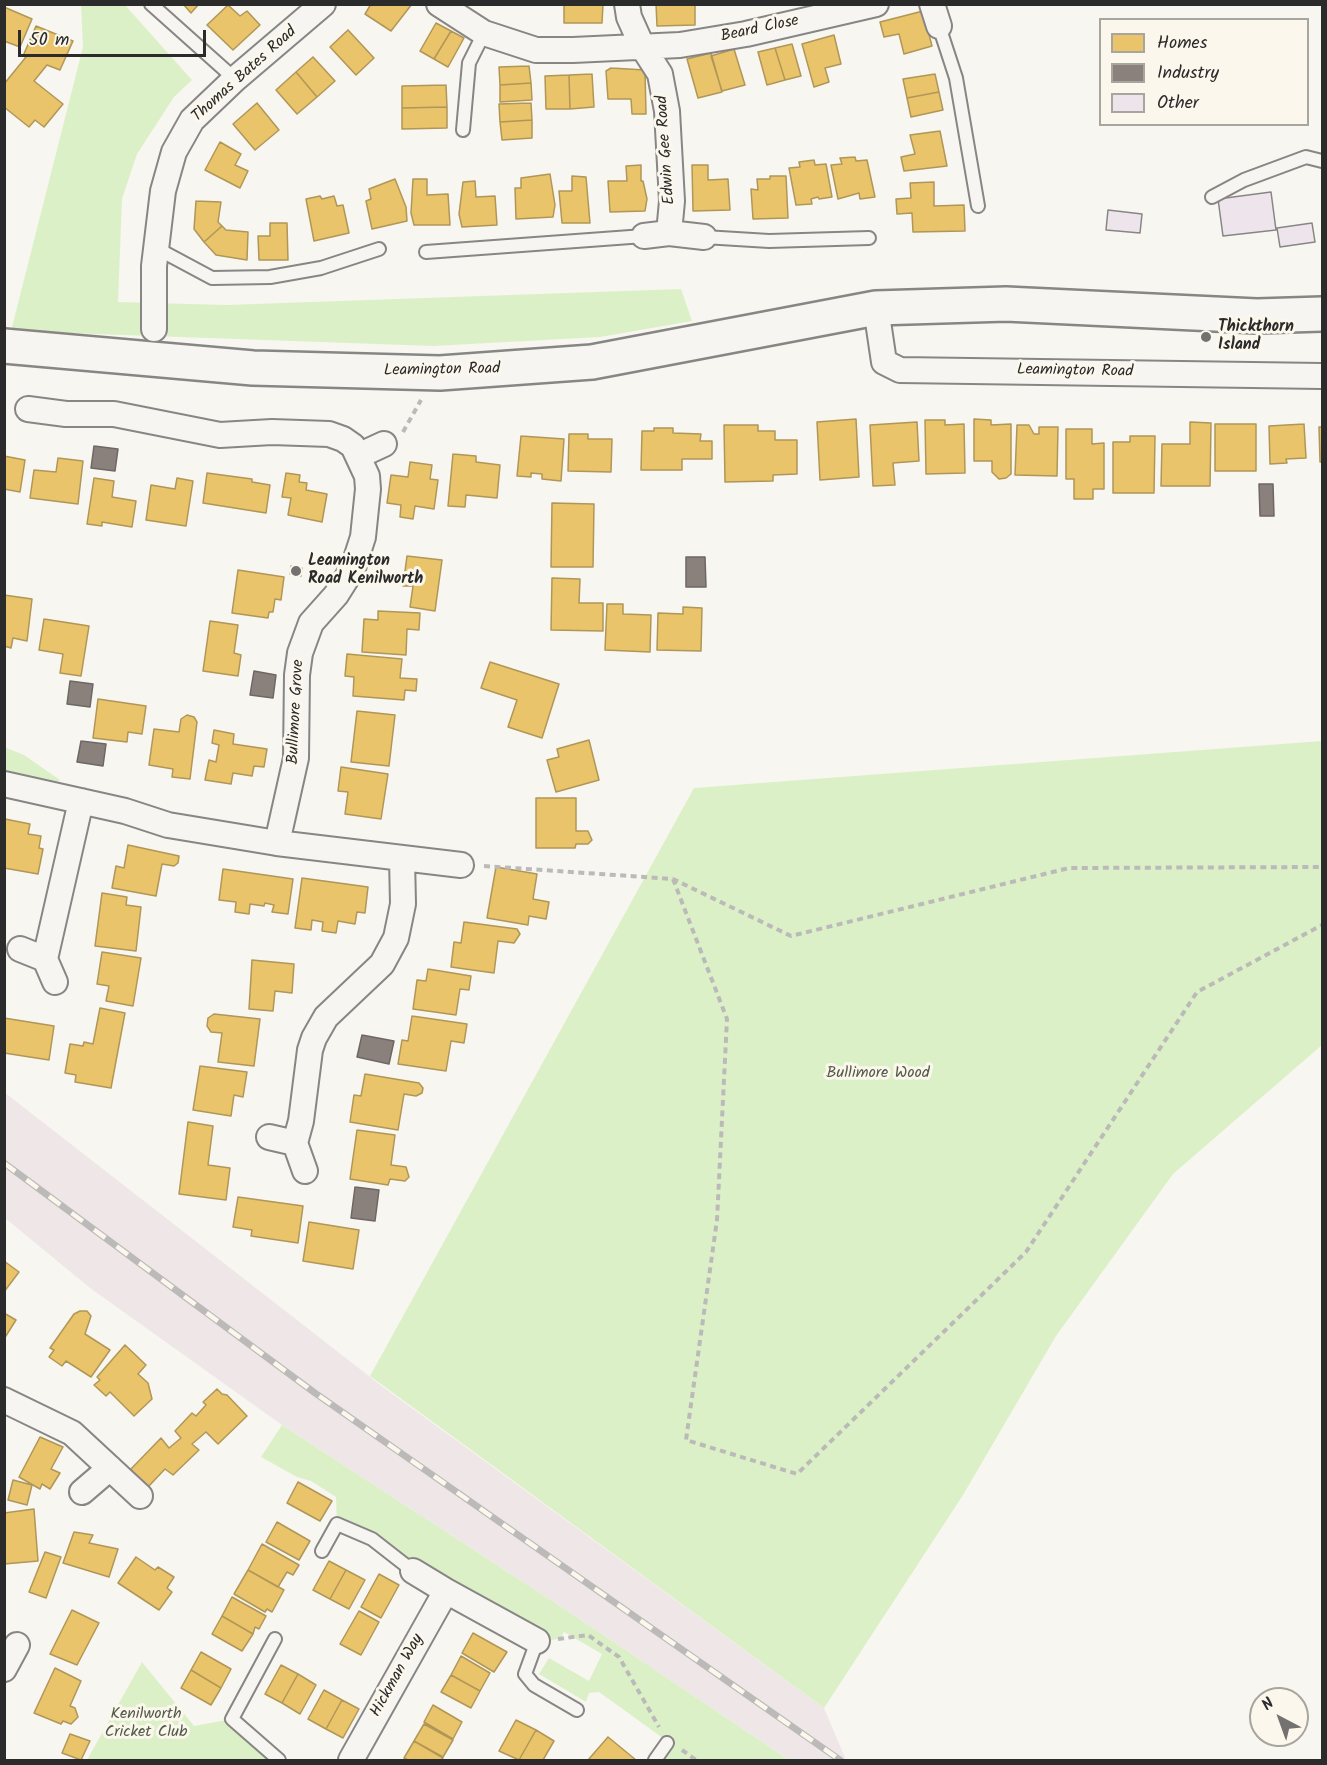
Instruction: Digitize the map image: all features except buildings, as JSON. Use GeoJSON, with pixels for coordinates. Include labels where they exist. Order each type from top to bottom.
{"type":"FeatureCollection","features":[{"type":"Feature","properties":{"kind":"main road","name":"Leamington Road"},"geometry":{"type":"LineString","coordinates":[[4,346],[253,368],[440,372],[592,362],[876,308],[1006,304],[1257,316],[1323,314]]}},
{"type":"Feature","properties":{"kind":"street","name":"Thomas Bates Road"},"geometry":{"type":"LineString","coordinates":[[154,329],[156,248],[163,191],[174,152],[192,120],[235,79],[323,4]]}},
{"type":"Feature","properties":{"kind":"street","name":"Beard Close"},"geometry":{"type":"LineString","coordinates":[[440,4],[484,33],[536,50],[680,45],[746,34],[876,4]]}},
{"type":"Feature","properties":{"kind":"street","name":"Edwin Gee Road"},"geometry":{"type":"LineString","coordinates":[[627,4],[629,16],[642,46],[660,74],[667,111],[672,201],[669,233]]}},
{"type":"Feature","properties":{"kind":"street"},"geometry":{"type":"LineString","coordinates":[[644,236],[669,233],[704,237]]}},
{"type":"Feature","properties":{"kind":"street","name":"Leamington Road"},"geometry":{"type":"LineString","coordinates":[[876,308],[881,355],[884,362],[900,370],[1323,376]]}},
{"type":"Feature","properties":{"kind":"street"},"geometry":{"type":"LineString","coordinates":[[118,357],[139,347],[154,329],[167,346],[187,362]]}},
{"type":"Feature","properties":{"kind":"street","name":"Bullimore Grove"},"geometry":{"type":"LineString","coordinates":[[28,409],[66,414],[114,414],[220,435],[272,432],[328,434],[343,439],[353,447],[367,476],[368,489],[363,537],[348,578],[311,622],[303,642],[297,675],[296,758],[277,843]]}},
{"type":"Feature","properties":{"kind":"street"},"geometry":{"type":"LineString","coordinates":[[358,456],[392,441]]}},
{"type":"Feature","properties":{"kind":"street"},"geometry":{"type":"LineString","coordinates":[[4,784],[125,811],[168,825],[277,843],[461,864]]}},
{"type":"Feature","properties":{"kind":"street"},"geometry":{"type":"LineString","coordinates":[[54,982],[45,959],[81,801]]}},
{"type":"Feature","properties":{"kind":"street"},"geometry":{"type":"LineString","coordinates":[[305,1171],[295,1143],[301,1121],[310,1050],[326,1017],[382,963],[396,938],[403,904],[402,858]]}},
{"type":"Feature","properties":{"kind":"street"},"geometry":{"type":"LineString","coordinates":[[20,948],[45,959]]}},
{"type":"Feature","properties":{"kind":"street"},"geometry":{"type":"LineString","coordinates":[[268,1137],[295,1143]]}},
{"type":"Feature","properties":{"kind":"street"},"geometry":{"type":"LineString","coordinates":[[4,1400],[72,1433],[140,1496]]}},
{"type":"Feature","properties":{"kind":"street"},"geometry":{"type":"LineString","coordinates":[[82,1492],[110,1468]]}},
{"type":"Feature","properties":{"kind":"street"},"geometry":{"type":"LineString","coordinates":[[413,1570],[537,1641]]}},
{"type":"Feature","properties":{"kind":"street","name":"Hickman Way"},"geometry":{"type":"LineString","coordinates":[[351,1761],[446,1590]]}},
{"type":"Feature","properties":{"kind":"street"},"geometry":{"type":"LineString","coordinates":[[4,1669],[17,1645]]}},
{"type":"Feature","properties":{"kind":"lane"},"geometry":{"type":"LineString","coordinates":[[151,4],[235,79]]}},
{"type":"Feature","properties":{"kind":"lane"},"geometry":{"type":"LineString","coordinates":[[936,16],[956,78],[978,207]]}},
{"type":"Feature","properties":{"kind":"lane"},"geometry":{"type":"LineString","coordinates":[[463,130],[469,63],[484,33]]}},
{"type":"Feature","properties":{"kind":"lane"},"geometry":{"type":"LineString","coordinates":[[1212,197],[1244,180],[1306,157],[1323,161]]}},
{"type":"Feature","properties":{"kind":"lane"},"geometry":{"type":"LineString","coordinates":[[426,252],[644,236]]}},
{"type":"Feature","properties":{"kind":"lane"},"geometry":{"type":"LineString","coordinates":[[704,237],[770,241],[868,238]]}},
{"type":"Feature","properties":{"kind":"lane"},"geometry":{"type":"LineString","coordinates":[[156,248],[212,278],[270,277],[311,270],[379,249]]}},
{"type":"Feature","properties":{"kind":"lane"},"geometry":{"type":"LineString","coordinates":[[322,1551],[337,1524],[372,1539],[413,1570]]}},
{"type":"Feature","properties":{"kind":"lane"},"geometry":{"type":"LineString","coordinates":[[275,1639],[232,1719],[279,1761]]}},
{"type":"Feature","properties":{"kind":"lane"},"geometry":{"type":"LineString","coordinates":[[537,1641],[525,1674],[534,1685],[577,1710]]}},
{"type":"Feature","properties":{"kind":"lane"},"geometry":{"type":"LineString","coordinates":[[655,1761],[667,1743]]}},
{"type":"Feature","properties":{"kind":"path"},"geometry":{"type":"LineString","coordinates":[[392,441],[440,372]]}},
{"type":"Feature","properties":{"kind":"path"},"geometry":{"type":"LineString","coordinates":[[461,864],[673,879],[791,936],[1069,868],[1323,867]]}},
{"type":"Feature","properties":{"kind":"path"},"geometry":{"type":"LineString","coordinates":[[673,879],[727,1019],[717,1220],[686,1440],[797,1474],[1026,1252],[1197,992],[1323,925]]}},
{"type":"Feature","properties":{"kind":"path"},"geometry":{"type":"LineString","coordinates":[[537,1641],[588,1635],[619,1657],[667,1743],[696,1761]]}},
{"type":"Feature","properties":{"kind":"shaded area"},"geometry":{"type":"Polygon","coordinates":[[[4,1092],[383,1387],[824,1708],[846,1760],[789,1760],[563,1608],[282,1425],[90,1288],[5,1218],[4,1092]]]}},
{"type":"Feature","properties":{"kind":"green space"},"geometry":{"type":"Polygon","coordinates":[[[81,4],[125,5],[192,80],[174,97],[137,154],[122,199],[118,302],[226,305],[681,289],[692,321],[600,337],[433,346],[11,331],[83,47],[81,4]]]}},
{"type":"Feature","properties":{"kind":"green space","name":"Bullimore Wood"},"geometry":{"type":"Polygon","coordinates":[[[1322,741],[1322,1045],[1173,1174],[1056,1336],[963,1495],[824,1708],[370,1376],[694,788],[1322,741]]]}},
{"type":"Feature","properties":{"kind":"green space"},"geometry":{"type":"Polygon","coordinates":[[[4,747],[24,755],[60,780],[55,785],[5,775],[4,747]]]}},
{"type":"Feature","properties":{"kind":"green space"},"geometry":{"type":"Polygon","coordinates":[[[282,1425],[563,1608],[789,1760],[655,1760],[667,1744],[660,1736],[599,1692],[589,1693],[586,1702],[539,1674],[549,1658],[589,1681],[602,1654],[564,1632],[560,1639],[537,1641],[337,1524],[336,1497],[311,1481],[297,1477],[261,1457],[282,1425]]]}},
{"type":"Feature","properties":{"kind":"green space","name":"Kenilworth Cricket Club"},"geometry":{"type":"Polygon","coordinates":[[[142,1662],[194,1726],[232,1719],[279,1760],[87,1760],[142,1662]]]}},
{"type":"Feature","properties":{"kind":"railway"},"geometry":{"type":"LineString","coordinates":[[4,1163],[315,1393],[840,1760]]}},
{"type":"Feature","properties":{"kind":"place","name":"Thickthorn Island"},"geometry":{"type":"Point","coordinates":[1206,337]}},
{"type":"Feature","properties":{"kind":"place","name":"Leamington Road Kenilworth"},"geometry":{"type":"Point","coordinates":[296,571]}}]}
